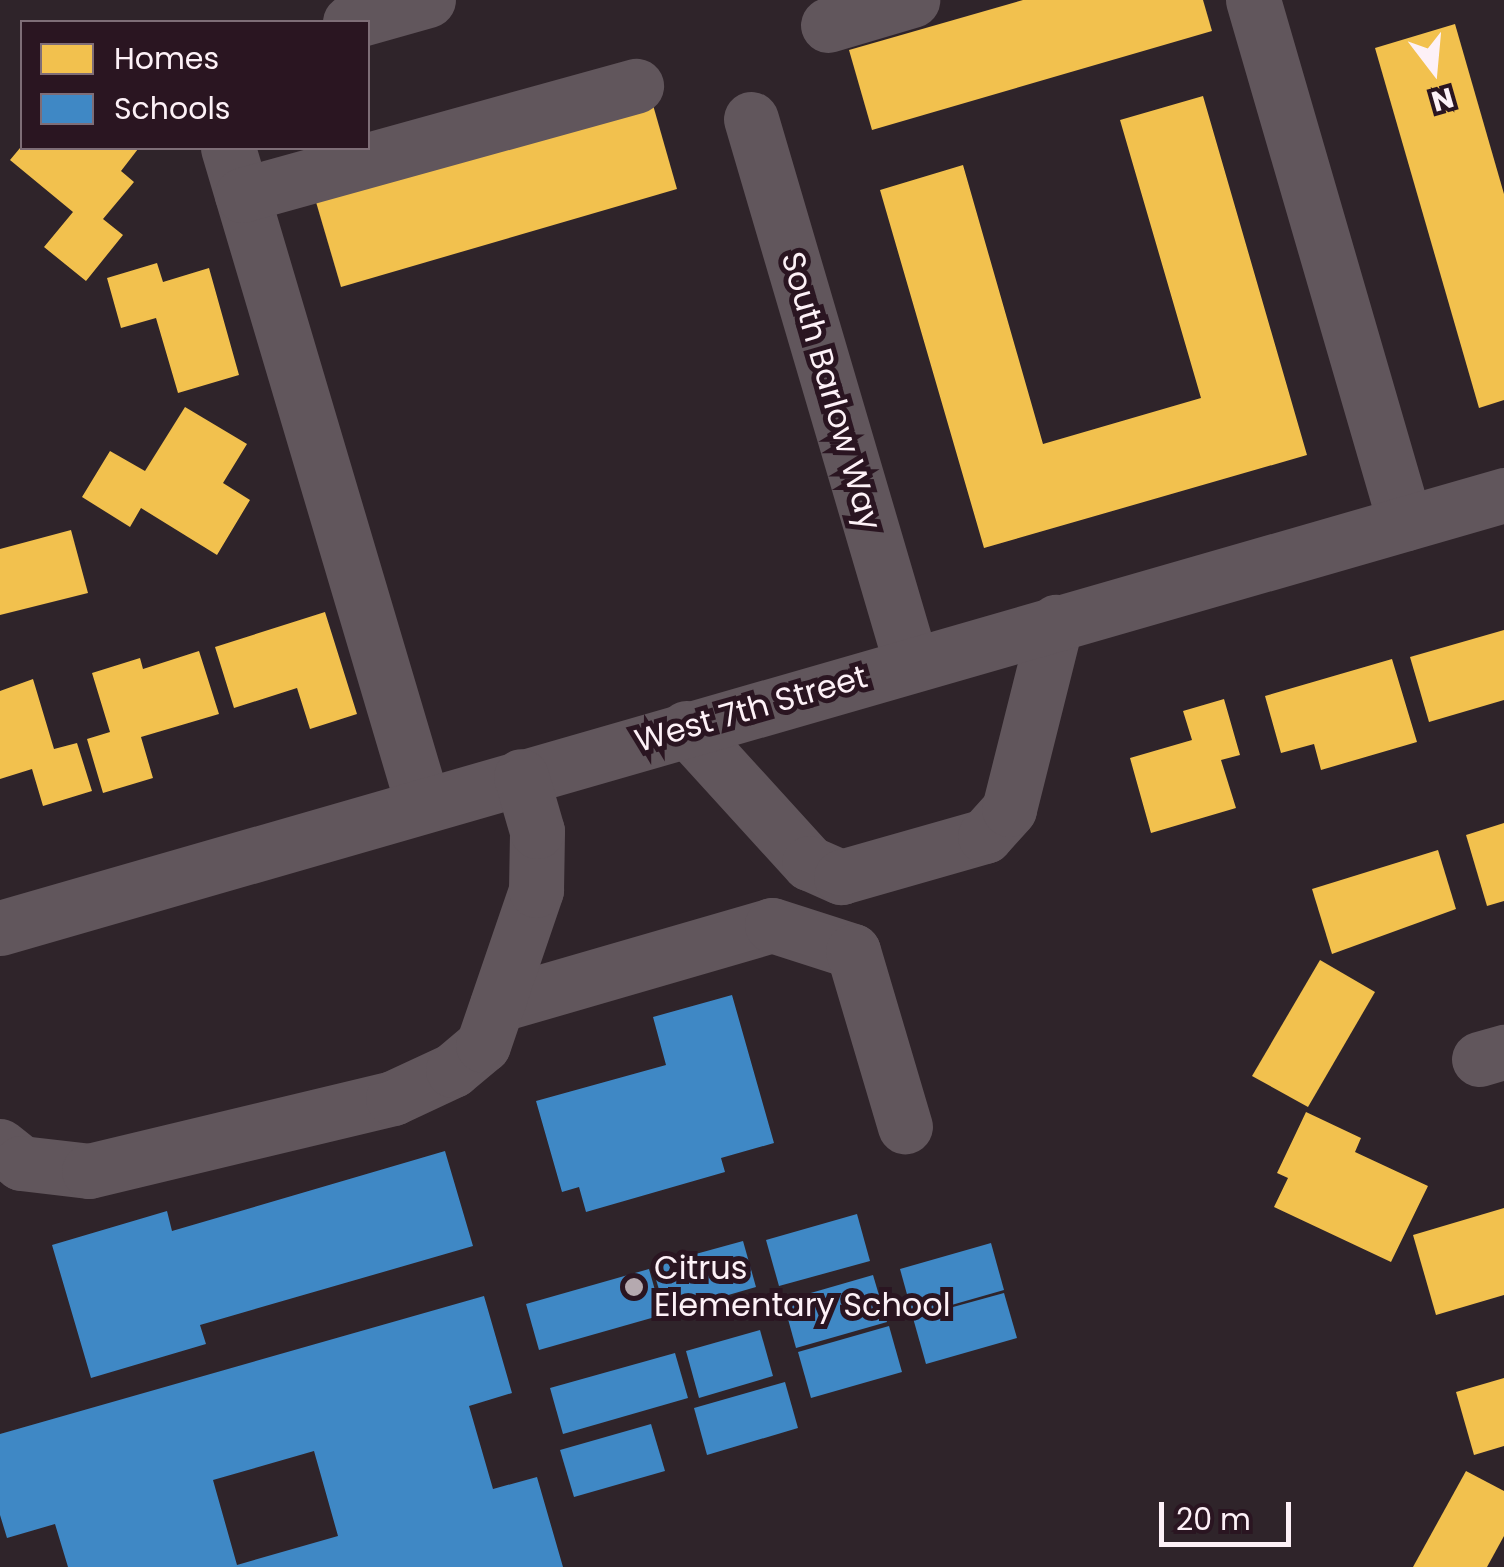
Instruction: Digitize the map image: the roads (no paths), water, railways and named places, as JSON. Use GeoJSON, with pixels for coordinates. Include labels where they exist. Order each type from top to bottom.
{"type":"FeatureCollection","features":[{"type":"Feature","properties":{"kind":"street"},"geometry":{"type":"LineString","coordinates":[[357,20],[428,0]]}},
{"type":"Feature","properties":{"kind":"street"},"geometry":{"type":"LineString","coordinates":[[828,25],[912,0]]}},
{"type":"Feature","properties":{"kind":"street"},"geometry":{"type":"LineString","coordinates":[[1253,0],[1406,523]]}},
{"type":"Feature","properties":{"kind":"street"},"geometry":{"type":"LineString","coordinates":[[370,142],[636,86]]}},
{"type":"Feature","properties":{"kind":"street","name":"South Barlow Way"},"geometry":{"type":"LineString","coordinates":[[751,119],[910,663]]}},
{"type":"Feature","properties":{"kind":"street"},"geometry":{"type":"LineString","coordinates":[[334,150],[235,171],[423,805]]}},
{"type":"Feature","properties":{"kind":"street","name":"West 7th Street"},"geometry":{"type":"LineString","coordinates":[[0,928],[1504,494]]}},
{"type":"Feature","properties":{"kind":"street"},"geometry":{"type":"LineString","coordinates":[[686,728],[809,863],[841,877],[985,836],[1009,809],[1056,622]]}},
{"type":"Feature","properties":{"kind":"street"},"geometry":{"type":"LineString","coordinates":[[0,1146],[21,1163],[90,1170],[393,1098],[452,1070],[482,1045],[536,890],[537,832],[521,776]]}},
{"type":"Feature","properties":{"kind":"street"},"geometry":{"type":"LineString","coordinates":[[496,1005],[772,924],[852,951],[905,1126]]}},
{"type":"Feature","properties":{"kind":"place","name":"Citrus Elementary School"},"geometry":{"type":"Point","coordinates":[634,1287]}}]}
